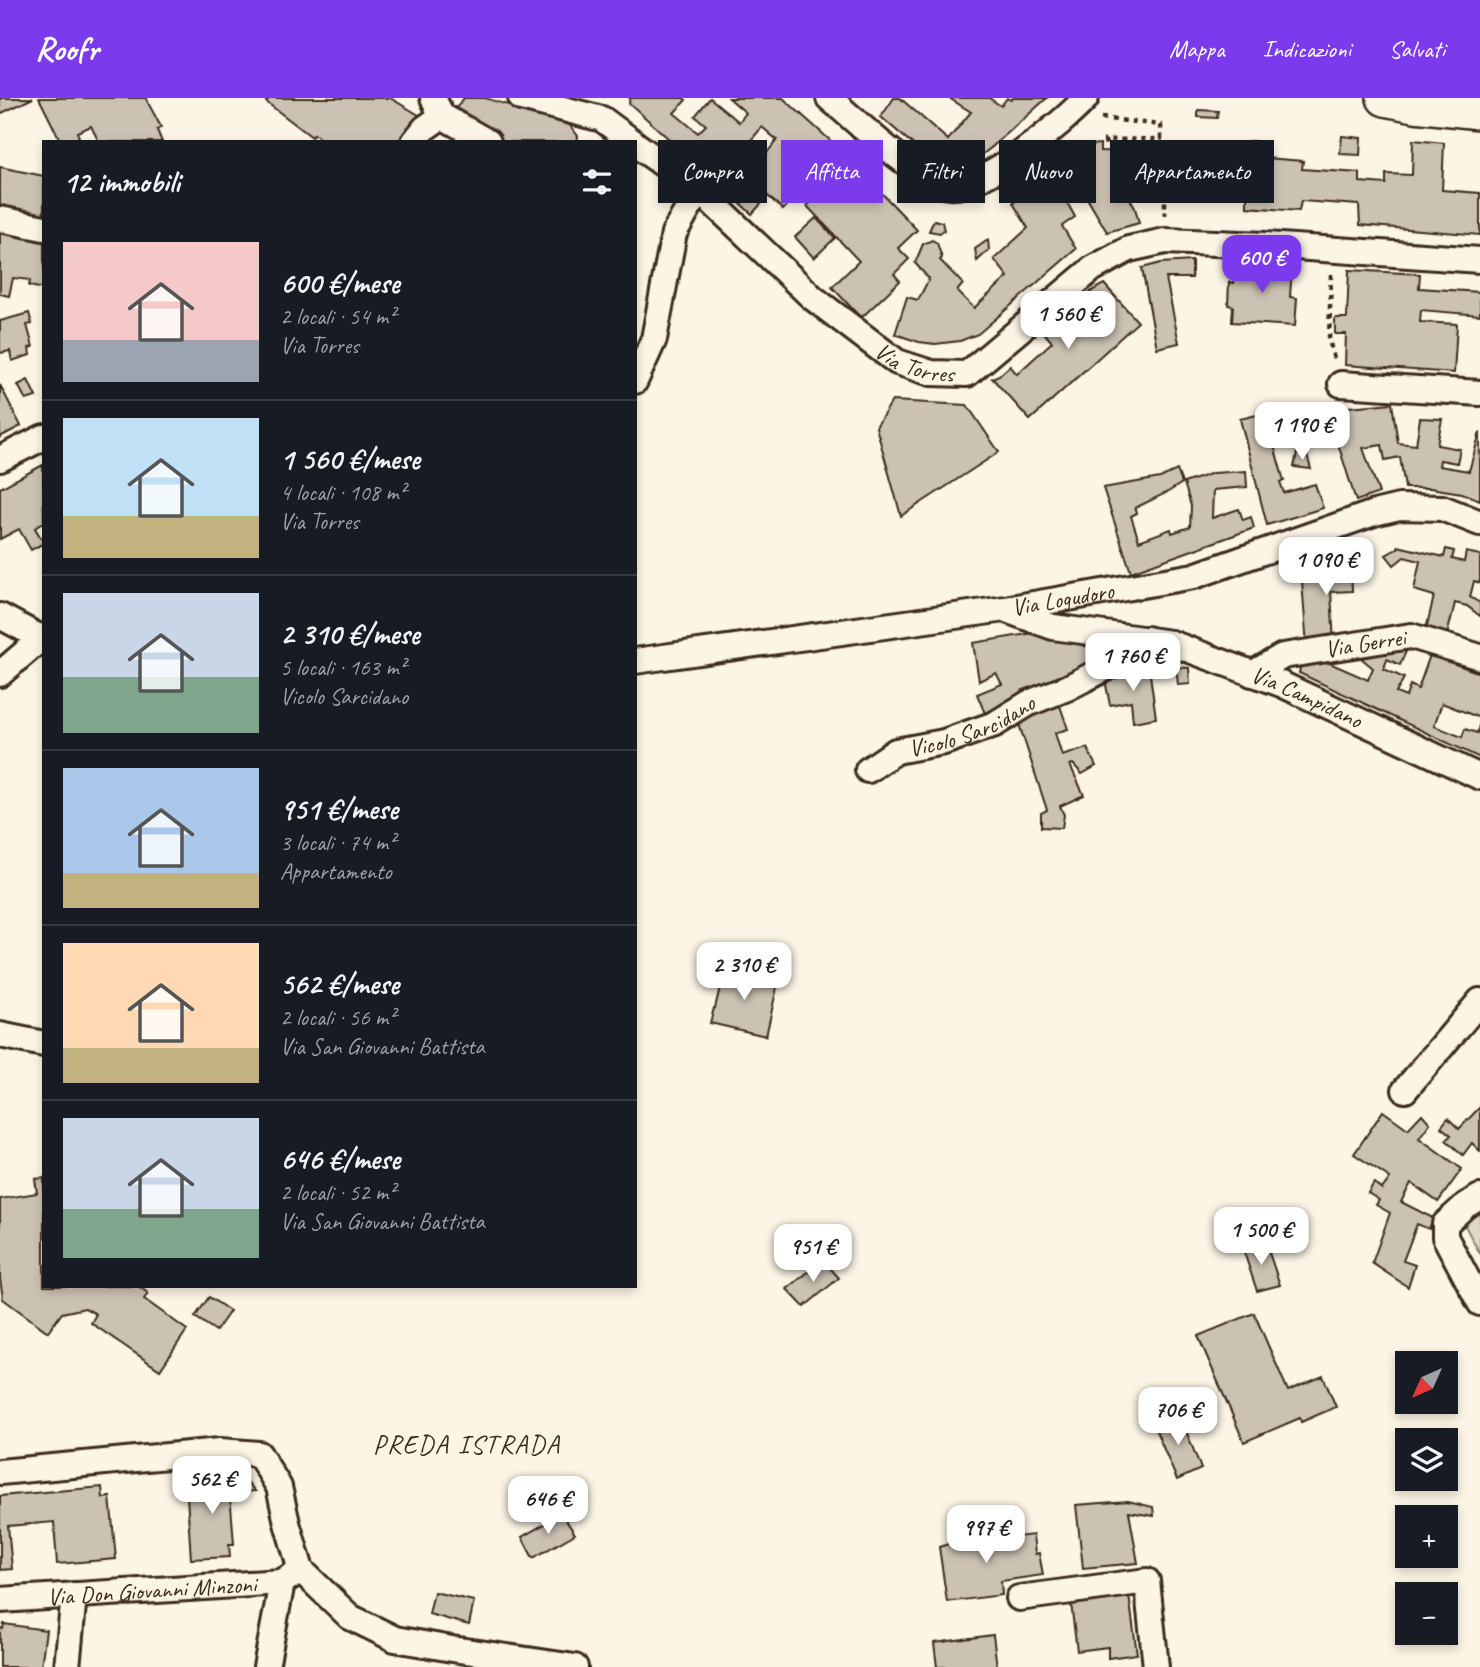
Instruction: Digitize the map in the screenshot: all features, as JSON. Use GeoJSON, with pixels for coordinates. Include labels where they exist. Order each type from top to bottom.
{"type":"FeatureCollection","features":[{"type":"Feature","properties":{"kind":"main road"},"geometry":{"type":"LineString","coordinates":[[1385,98],[1480,111]]}},
{"type":"Feature","properties":{"kind":"street","name":"Via Torres"},"geometry":{"type":"LineString","coordinates":[[521,98],[605,119],[630,140]]}},
{"type":"Feature","properties":{"kind":"street"},"geometry":{"type":"LineString","coordinates":[[829,98],[906,162],[931,180],[950,186],[971,183],[989,174],[1078,106]]}},
{"type":"Feature","properties":{"kind":"street"},"geometry":{"type":"LineString","coordinates":[[416,140],[438,107],[485,140]]}},
{"type":"Feature","properties":{"kind":"street","name":"Via Torres"},"geometry":{"type":"LineString","coordinates":[[637,145],[658,160]]}},
{"type":"Feature","properties":{"kind":"street"},"geometry":{"type":"LineString","coordinates":[[637,377],[654,340],[674,233],[691,203]]}},
{"type":"Feature","properties":{"kind":"street","name":"Via Torres"},"geometry":{"type":"LineString","coordinates":[[713,203],[813,298],[897,362],[931,373],[967,374],[1092,269],[1129,249],[1165,241],[1480,260]]}},
{"type":"Feature","properties":{"kind":"street"},"geometry":{"type":"LineString","coordinates":[[0,219],[42,228]]}},
{"type":"Feature","properties":{"kind":"street"},"geometry":{"type":"LineString","coordinates":[[1340,384],[1480,393]]}},
{"type":"Feature","properties":{"kind":"street"},"geometry":{"type":"LineString","coordinates":[[0,459],[42,438]]}},
{"type":"Feature","properties":{"kind":"street","name":"Via Logudoro"},"geometry":{"type":"LineString","coordinates":[[637,661],[1005,609],[1194,576],[1374,513],[1399,507],[1442,508],[1480,523]]}},
{"type":"Feature","properties":{"kind":"street","name":"Via Campidano"},"geometry":{"type":"LineString","coordinates":[[1005,609],[1053,626],[1171,643],[1281,684],[1480,777]]}},
{"type":"Feature","properties":{"kind":"street"},"geometry":{"type":"LineString","coordinates":[[0,616],[42,637]]}},
{"type":"Feature","properties":{"kind":"street","name":"Via Gerrei"},"geometry":{"type":"LineString","coordinates":[[1252,674],[1283,656],[1411,636],[1480,657]]}},
{"type":"Feature","properties":{"kind":"street"},"geometry":{"type":"LineString","coordinates":[[0,674],[42,638]]}},
{"type":"Feature","properties":{"kind":"street","name":"Vicolo Sarcidano"},"geometry":{"type":"LineString","coordinates":[[868,770],[896,751],[944,742],[995,724],[1029,703],[1067,688],[1139,650],[1147,639]]}},
{"type":"Feature","properties":{"kind":"street"},"geometry":{"type":"LineString","coordinates":[[1405,1090],[1480,1001]]}},
{"type":"Feature","properties":{"kind":"street"},"geometry":{"type":"LineString","coordinates":[[0,1035],[42,1044]]}},
{"type":"Feature","properties":{"kind":"street"},"geometry":{"type":"LineString","coordinates":[[1480,1197],[1466,1205],[1446,1224],[1445,1237],[1480,1303]]}},
{"type":"Feature","properties":{"kind":"street"},"geometry":{"type":"LineString","coordinates":[[0,1472],[220,1451],[259,1454],[279,1487],[287,1522],[291,1576],[266,1667]]}},
{"type":"Feature","properties":{"kind":"street"},"geometry":{"type":"LineString","coordinates":[[291,1576],[350,1617],[395,1639],[575,1667]]}},
{"type":"Feature","properties":{"kind":"street","name":"Via Don Giovanni Minzoni"},"geometry":{"type":"LineString","coordinates":[[0,1600],[291,1576]]}},
{"type":"Feature","properties":{"kind":"street"},"geometry":{"type":"LineString","coordinates":[[1018,1598],[1147,1581],[1156,1667]]}},
{"type":"Feature","properties":{"kind":"street"},"geometry":{"type":"LineString","coordinates":[[67,1667],[74,1595]]}},
{"type":"Feature","properties":{"kind":"path"},"geometry":{"type":"LineString","coordinates":[[1078,106],[1161,125],[1161,139],[1105,139],[1106,146],[1165,147],[1165,241]]}},
{"type":"Feature","properties":{"kind":"path"},"geometry":{"type":"LineString","coordinates":[[1331,250],[1329,340],[1340,384]]}},
{"type":"Feature","properties":{"kind":"shaded area"},"geometry":{"type":"Polygon","coordinates":[[[1480,1213],[1480,1254],[1463,1222],[1480,1213]]]}},
{"type":"Feature","properties":{"kind":"building"},"geometry":{"type":"Polygon","coordinates":[[[0,98],[33,98],[0,114],[0,98]]]}},
{"type":"Feature","properties":{"kind":"building"},"geometry":{"type":"Polygon","coordinates":[[[39,98],[148,98],[146,99],[161,127],[157,130],[161,140],[98,140],[91,126],[77,132],[79,137],[74,140],[60,140],[39,98]]]}},
{"type":"Feature","properties":{"kind":"building"},"geometry":{"type":"Polygon","coordinates":[[[270,98],[390,98],[424,118],[407,140],[322,140],[314,134],[312,137],[266,102],[270,98]]]}},
{"type":"Feature","properties":{"kind":"building"},"geometry":{"type":"Polygon","coordinates":[[[464,98],[485,98],[568,123],[578,136],[577,140],[499,140],[452,113],[464,98]]]}},
{"type":"Feature","properties":{"kind":"building"},"geometry":{"type":"Polygon","coordinates":[[[630,98],[683,98],[686,100],[674,113],[698,133],[706,125],[695,116],[710,98],[739,122],[746,113],[729,98],[783,98],[830,140],[781,140],[781,203],[789,203],[783,210],[767,197],[767,153],[777,140],[762,127],[751,140],[670,140],[629,103],[630,98]]]}},
{"type":"Feature","properties":{"kind":"building"},"geometry":{"type":"Polygon","coordinates":[[[894,98],[900,98],[948,140],[908,140],[881,117],[894,98]]]}},
{"type":"Feature","properties":{"kind":"building"},"geometry":{"type":"Polygon","coordinates":[[[949,98],[989,98],[1001,106],[1007,98],[1047,98],[999,140],[985,152],[985,140],[948,140],[971,112],[949,98]]]}},
{"type":"Feature","properties":{"kind":"building"},"geometry":{"type":"Polygon","coordinates":[[[1198,110],[1218,111],[1217,118],[1198,117],[1198,110]]]}},
{"type":"Feature","properties":{"kind":"building"},"geometry":{"type":"Polygon","coordinates":[[[1342,136],[1361,138],[1360,155],[1340,154],[1342,136]]]}},
{"type":"Feature","properties":{"kind":"building"},"geometry":{"type":"Polygon","coordinates":[[[1413,140],[1444,143],[1442,190],[1480,193],[1480,235],[1360,225],[1359,205],[1301,201],[1299,211],[1247,207],[1247,203],[1274,203],[1274,159],[1303,161],[1302,169],[1360,173],[1360,182],[1386,184],[1386,174],[1412,175],[1413,140]]]}},
{"type":"Feature","properties":{"kind":"building"},"geometry":{"type":"Polygon","coordinates":[[[1096,144],[1100,144],[1100,151],[1110,151],[1110,203],[1132,203],[1139,223],[1107,232],[1090,203],[1096,203],[1096,144]]]}},
{"type":"Feature","properties":{"kind":"building"},"geometry":{"type":"Polygon","coordinates":[[[0,167],[42,176],[42,218],[0,209],[0,167]]]}},
{"type":"Feature","properties":{"kind":"building"},"geometry":{"type":"Polygon","coordinates":[[[883,194],[917,230],[898,248],[909,259],[894,274],[900,281],[861,318],[832,287],[859,261],[807,206],[810,203],[883,203],[883,194]]]}},
{"type":"Feature","properties":{"kind":"building"},"geometry":{"type":"Polygon","coordinates":[[[740,203],[762,203],[752,214],[740,203]]]}},
{"type":"Feature","properties":{"kind":"building"},"geometry":{"type":"Polygon","coordinates":[[[1013,203],[1067,203],[1075,217],[1062,226],[1076,249],[978,334],[960,341],[935,344],[895,334],[907,297],[918,300],[929,279],[915,263],[923,244],[932,240],[937,243],[942,258],[940,260],[963,284],[957,291],[974,308],[1008,277],[994,259],[1028,228],[1013,203]]]}},
{"type":"Feature","properties":{"kind":"building"},"geometry":{"type":"Polygon","coordinates":[[[816,218],[835,238],[814,258],[795,237],[816,218]]]}},
{"type":"Feature","properties":{"kind":"building"},"geometry":{"type":"Polygon","coordinates":[[[934,220],[942,222],[944,230],[940,233],[929,231],[934,220]]]}},
{"type":"Feature","properties":{"kind":"building"},"geometry":{"type":"Polygon","coordinates":[[[0,227],[42,236],[42,289],[29,286],[30,280],[13,278],[9,296],[0,294],[0,227]]]}},
{"type":"Feature","properties":{"kind":"building"},"geometry":{"type":"Polygon","coordinates":[[[988,240],[989,250],[977,261],[975,249],[988,240]]]}},
{"type":"Feature","properties":{"kind":"building"},"geometry":{"type":"Polygon","coordinates":[[[1192,261],[1192,278],[1166,278],[1179,343],[1157,348],[1142,268],[1161,263],[1192,261]]]}},
{"type":"Feature","properties":{"kind":"building"},"geometry":{"type":"Polygon","coordinates":[[[1235,263],[1292,267],[1290,297],[1297,298],[1295,326],[1232,322],[1233,306],[1228,305],[1229,282],[1234,283],[1235,263]]]}},
{"type":"Feature","properties":{"kind":"building"},"geometry":{"type":"Polygon","coordinates":[[[1349,270],[1420,274],[1419,288],[1480,292],[1480,315],[1421,310],[1420,322],[1457,324],[1454,373],[1345,365],[1346,334],[1335,334],[1335,318],[1347,318],[1349,270]]]}},
{"type":"Feature","properties":{"kind":"building"},"geometry":{"type":"Polygon","coordinates":[[[1104,284],[1138,322],[1030,420],[992,378],[1010,366],[1017,374],[1052,342],[1045,334],[1093,290],[1104,284]]]}},
{"type":"Feature","properties":{"kind":"building"},"geometry":{"type":"Polygon","coordinates":[[[29,313],[32,324],[27,325],[33,347],[29,348],[30,355],[12,361],[10,351],[0,353],[0,321],[29,313]]]}},
{"type":"Feature","properties":{"kind":"building"},"geometry":{"type":"Polygon","coordinates":[[[28,380],[36,397],[26,400],[18,385],[28,380]]]}},
{"type":"Feature","properties":{"kind":"building"},"geometry":{"type":"Polygon","coordinates":[[[0,385],[21,426],[0,437],[0,385]]]}},
{"type":"Feature","properties":{"kind":"building"},"geometry":{"type":"Polygon","coordinates":[[[892,401],[967,405],[999,452],[901,516],[876,427],[892,401]]]}},
{"type":"Feature","properties":{"kind":"building"},"geometry":{"type":"Polygon","coordinates":[[[1392,403],[1398,443],[1416,445],[1420,418],[1442,419],[1437,445],[1460,449],[1457,463],[1440,460],[1439,466],[1469,471],[1480,432],[1480,500],[1462,493],[1430,488],[1405,488],[1400,457],[1385,460],[1382,445],[1363,448],[1379,493],[1356,501],[1327,409],[1392,403]]]}},
{"type":"Feature","properties":{"kind":"building"},"geometry":{"type":"Polygon","coordinates":[[[1297,410],[1300,424],[1269,428],[1284,481],[1280,482],[1284,493],[1315,484],[1323,508],[1267,525],[1240,419],[1297,410]]]}},
{"type":"Feature","properties":{"kind":"building"},"geometry":{"type":"Polygon","coordinates":[[[1297,453],[1307,455],[1311,469],[1294,467],[1297,453]]]}},
{"type":"Feature","properties":{"kind":"building"},"geometry":{"type":"Polygon","coordinates":[[[42,466],[42,523],[35,528],[42,544],[31,550],[19,529],[0,539],[0,488],[42,466]]]}},
{"type":"Feature","properties":{"kind":"building"},"geometry":{"type":"Polygon","coordinates":[[[1177,470],[1182,483],[1135,508],[1137,513],[1131,516],[1139,541],[1171,529],[1172,533],[1190,527],[1191,506],[1184,483],[1213,473],[1246,471],[1247,487],[1213,490],[1212,518],[1239,509],[1243,520],[1251,517],[1254,528],[1131,572],[1103,488],[1160,478],[1177,470]]]}},
{"type":"Feature","properties":{"kind":"building"},"geometry":{"type":"Polygon","coordinates":[[[1350,546],[1352,591],[1331,592],[1334,644],[1307,647],[1302,581],[1323,579],[1321,557],[1350,546]]]}},
{"type":"Feature","properties":{"kind":"building"},"geometry":{"type":"Polygon","coordinates":[[[1398,546],[1444,557],[1446,549],[1454,551],[1452,559],[1464,562],[1466,552],[1480,555],[1480,583],[1474,581],[1470,597],[1480,603],[1480,616],[1467,606],[1455,603],[1446,639],[1425,634],[1434,596],[1414,590],[1420,561],[1404,557],[1394,565],[1386,555],[1398,546]]]}},
{"type":"Feature","properties":{"kind":"building"},"geometry":{"type":"Polygon","coordinates":[[[1040,632],[1101,651],[1105,660],[986,716],[977,694],[1002,684],[996,673],[979,681],[973,643],[1040,632]]]}},
{"type":"Feature","properties":{"kind":"building"},"geometry":{"type":"Polygon","coordinates":[[[1408,647],[1400,665],[1387,659],[1384,669],[1404,678],[1396,693],[1406,697],[1410,685],[1418,689],[1430,655],[1480,673],[1480,718],[1442,703],[1434,726],[1462,737],[1465,729],[1477,733],[1480,722],[1480,758],[1299,673],[1302,659],[1316,657],[1368,680],[1373,668],[1355,653],[1408,647]]]}},
{"type":"Feature","properties":{"kind":"building"},"geometry":{"type":"Polygon","coordinates":[[[1149,667],[1156,718],[1133,722],[1131,701],[1110,705],[1105,680],[1128,671],[1149,667]]]}},
{"type":"Feature","properties":{"kind":"building"},"geometry":{"type":"Polygon","coordinates":[[[1176,667],[1189,668],[1190,684],[1178,685],[1176,667]]]}},
{"type":"Feature","properties":{"kind":"building"},"geometry":{"type":"Polygon","coordinates":[[[1058,700],[1068,729],[1055,733],[1062,756],[1087,748],[1096,766],[1082,774],[1073,764],[1070,765],[1084,795],[1060,806],[1064,815],[1062,828],[1041,827],[1041,813],[1047,810],[1017,718],[1058,700]]]}},
{"type":"Feature","properties":{"kind":"building"},"geometry":{"type":"Polygon","coordinates":[[[725,967],[778,983],[766,1036],[710,1023],[725,967]]]}},
{"type":"Feature","properties":{"kind":"building"},"geometry":{"type":"Polygon","coordinates":[[[1480,1107],[1480,1151],[1472,1143],[1463,1155],[1446,1140],[1451,1135],[1441,1127],[1448,1118],[1459,1129],[1480,1107]]]}},
{"type":"Feature","properties":{"kind":"building"},"geometry":{"type":"Polygon","coordinates":[[[1383,1111],[1408,1129],[1422,1114],[1430,1123],[1419,1138],[1462,1169],[1438,1202],[1411,1183],[1401,1202],[1433,1218],[1429,1229],[1417,1224],[1403,1261],[1415,1265],[1408,1287],[1372,1263],[1390,1213],[1376,1205],[1379,1200],[1368,1193],[1374,1183],[1382,1189],[1390,1178],[1354,1154],[1383,1111]]]}},
{"type":"Feature","properties":{"kind":"building"},"geometry":{"type":"Polygon","coordinates":[[[42,1178],[42,1288],[141,1288],[148,1293],[144,1299],[187,1330],[160,1370],[91,1323],[96,1314],[85,1308],[62,1313],[48,1332],[3,1299],[0,1279],[0,1199],[37,1193],[35,1179],[42,1178]]]}},
{"type":"Feature","properties":{"kind":"building"},"geometry":{"type":"Polygon","coordinates":[[[1265,1241],[1280,1285],[1257,1291],[1243,1249],[1265,1241]]]}},
{"type":"Feature","properties":{"kind":"building"},"geometry":{"type":"Polygon","coordinates":[[[823,1260],[839,1278],[804,1307],[787,1289],[823,1260]]]}},
{"type":"Feature","properties":{"kind":"building"},"geometry":{"type":"Polygon","coordinates":[[[209,1297],[230,1311],[216,1331],[195,1317],[209,1297]]]}},
{"type":"Feature","properties":{"kind":"building"},"geometry":{"type":"Polygon","coordinates":[[[1254,1313],[1288,1391],[1323,1376],[1336,1407],[1301,1422],[1300,1418],[1244,1442],[1198,1336],[1254,1313]]]}},
{"type":"Feature","properties":{"kind":"building"},"geometry":{"type":"Polygon","coordinates":[[[1180,1415],[1201,1469],[1177,1480],[1154,1426],[1180,1415]]]}},
{"type":"Feature","properties":{"kind":"building"},"geometry":{"type":"Polygon","coordinates":[[[243,1477],[255,1491],[230,1492],[234,1544],[229,1544],[230,1557],[191,1559],[186,1481],[243,1477]]]}},
{"type":"Feature","properties":{"kind":"building"},"geometry":{"type":"Polygon","coordinates":[[[102,1487],[103,1498],[110,1497],[116,1559],[57,1564],[54,1522],[8,1526],[12,1569],[0,1570],[0,1496],[102,1487]]]}},
{"type":"Feature","properties":{"kind":"building"},"geometry":{"type":"Polygon","coordinates":[[[1128,1501],[1153,1507],[1154,1516],[1129,1512],[1138,1563],[1083,1568],[1076,1505],[1128,1501]]]}},
{"type":"Feature","properties":{"kind":"building"},"geometry":{"type":"Polygon","coordinates":[[[562,1514],[575,1534],[533,1558],[522,1537],[562,1514]]]}},
{"type":"Feature","properties":{"kind":"building"},"geometry":{"type":"Polygon","coordinates":[[[991,1530],[993,1545],[1009,1543],[1008,1538],[1033,1535],[1035,1554],[1039,1553],[1043,1575],[1001,1581],[1002,1595],[947,1602],[939,1547],[991,1530]]]}},
{"type":"Feature","properties":{"kind":"building"},"geometry":{"type":"Polygon","coordinates":[[[434,1592],[474,1601],[469,1625],[429,1614],[434,1592]]]}},
{"type":"Feature","properties":{"kind":"building"},"geometry":{"type":"Polygon","coordinates":[[[1129,1595],[1137,1654],[1108,1658],[1108,1647],[1077,1651],[1071,1603],[1129,1595]]]}},
{"type":"Feature","properties":{"kind":"building"},"geometry":{"type":"Polygon","coordinates":[[[4,1624],[46,1630],[41,1667],[0,1667],[0,1628],[3,1629],[4,1624]]]}},
{"type":"Feature","properties":{"kind":"building"},"geometry":{"type":"Polygon","coordinates":[[[993,1635],[997,1667],[937,1667],[934,1643],[993,1635]]]}},
{"type":"Feature","properties":{"kind":"district","name":"PREDA ISTRADA"},"geometry":{"type":"Point","coordinates":[467,1444]}}]}
